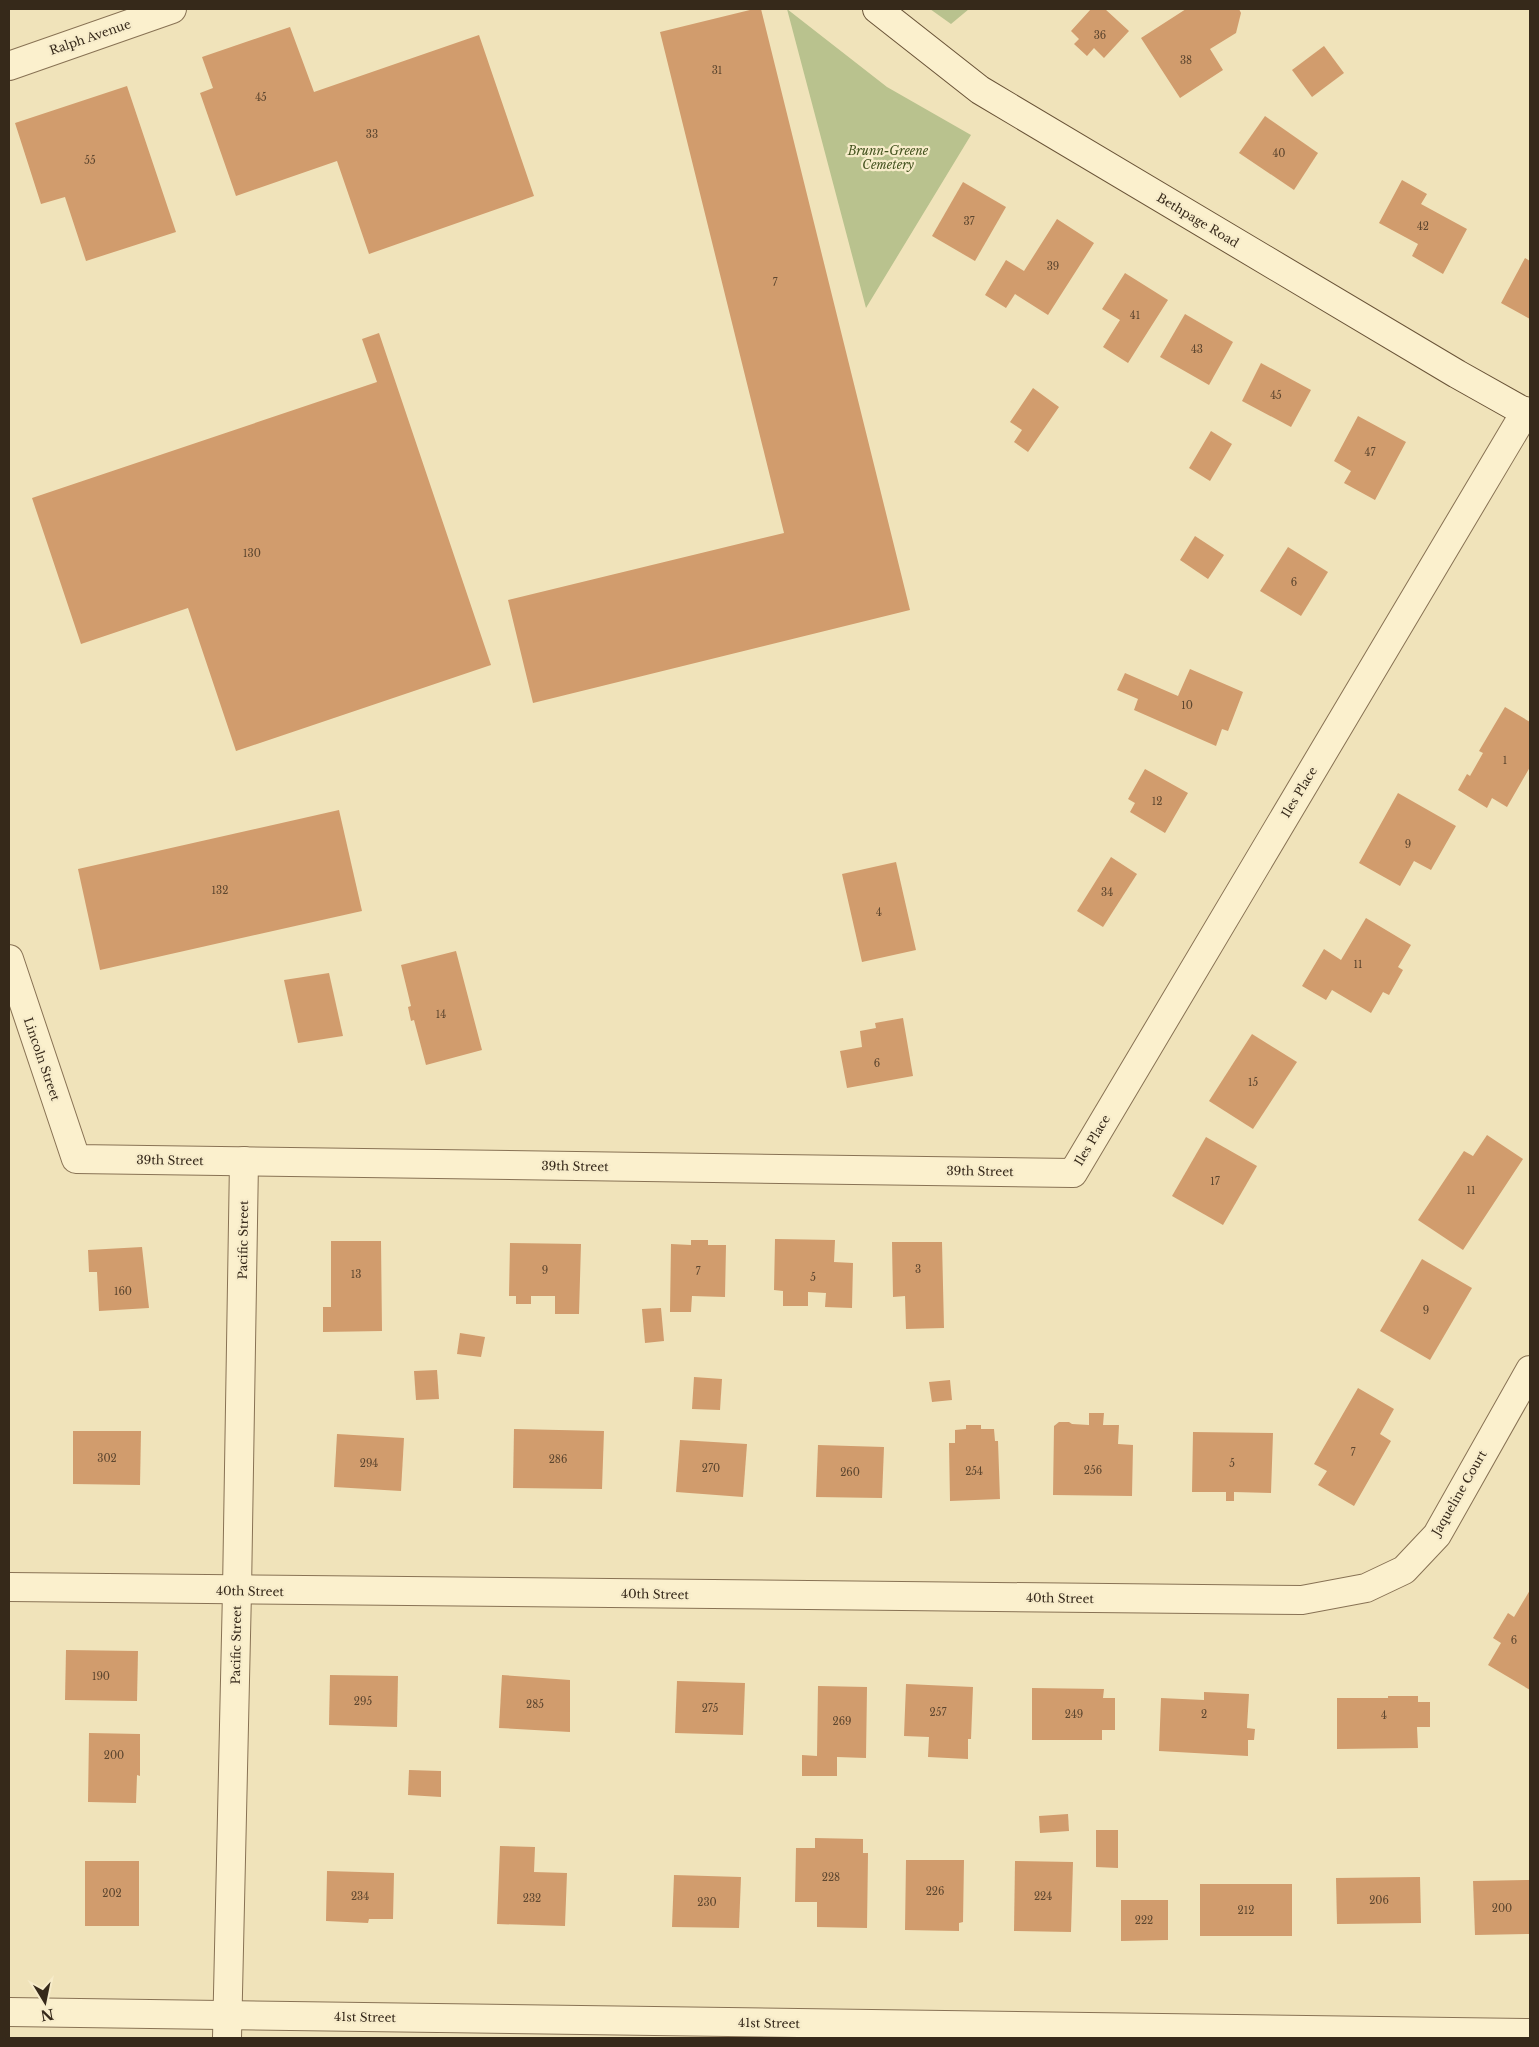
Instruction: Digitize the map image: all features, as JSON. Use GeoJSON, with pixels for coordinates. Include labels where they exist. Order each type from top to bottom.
{"type":"FeatureCollection","features":[{"type":"Feature","properties":{"kind":"street","name":"Bethpage Road"},"geometry":{"type":"LineString","coordinates":[[877,9],[980,90],[1448,369],[1528,413]]}},
{"type":"Feature","properties":{"kind":"street","name":"Ralph Avenue"},"geometry":{"type":"LineString","coordinates":[[9,66],[156,11]]}},
{"type":"Feature","properties":{"kind":"street","name":"Iles Place"},"geometry":{"type":"LineString","coordinates":[[1073,1173],[1528,413]]}},
{"type":"Feature","properties":{"kind":"street","name":"Lincoln Street"},"geometry":{"type":"LineString","coordinates":[[9,959],[76,1159]]}},
{"type":"Feature","properties":{"kind":"street","name":"39th Street"},"geometry":{"type":"LineString","coordinates":[[76,1159],[1073,1173]]}},
{"type":"Feature","properties":{"kind":"street","name":"Pacific Street"},"geometry":{"type":"LineString","coordinates":[[227,2027],[244,1161]]}},
{"type":"Feature","properties":{"kind":"street","name":"Jaqueline Court"},"geometry":{"type":"LineString","coordinates":[[1302,1600],[1366,1588],[1404,1570],[1437,1535],[1530,1370]]}},
{"type":"Feature","properties":{"kind":"street","name":"40th Street"},"geometry":{"type":"LineString","coordinates":[[9,1587],[237,1591],[1302,1600]]}},
{"type":"Feature","properties":{"kind":"street","name":"41st Street"},"geometry":{"type":"LineString","coordinates":[[9,2012],[227,2027],[1530,2033]]}},
{"type":"Feature","properties":{"kind":"green space","name":"Brunn-Greene Cemetery"},"geometry":{"type":"Polygon","coordinates":[[[787,9],[887,87],[971,135],[866,308],[787,9]]]}},
{"type":"Feature","properties":{"kind":"green space"},"geometry":{"type":"Polygon","coordinates":[[[930,9],[969,9],[951,24],[930,9]]]}},
{"type":"Feature","properties":{"kind":"building"},"geometry":{"type":"Polygon","coordinates":[[[754,9],[761,9],[910,610],[533,703],[508,600],[784,533],[660,32],[754,9]]]}},
{"type":"Feature","properties":{"kind":"building"},"geometry":{"type":"Polygon","coordinates":[[[1091,9],[1105,9],[1129,31],[1104,58],[1094,48],[1087,56],[1074,44],[1079,39],[1071,31],[1091,9]]]}},
{"type":"Feature","properties":{"kind":"building"},"geometry":{"type":"Polygon","coordinates":[[[1186,9],[1239,9],[1241,13],[1236,33],[1210,49],[1223,70],[1180,98],[1141,38],[1186,9]]]}},
{"type":"Feature","properties":{"kind":"building"},"geometry":{"type":"Polygon","coordinates":[[[290,27],[314,92],[479,35],[534,196],[369,254],[337,161],[236,196],[200,93],[213,88],[202,57],[290,27]]]}},
{"type":"Feature","properties":{"kind":"building"},"geometry":{"type":"Polygon","coordinates":[[[1324,46],[1344,73],[1312,97],[1292,70],[1324,46]]]}},
{"type":"Feature","properties":{"kind":"building"},"geometry":{"type":"Polygon","coordinates":[[[127,86],[176,232],[86,261],[65,197],[41,204],[15,123],[127,86]]]}},
{"type":"Feature","properties":{"kind":"building"},"geometry":{"type":"Polygon","coordinates":[[[1265,116],[1318,153],[1294,190],[1239,153],[1265,116]]]}},
{"type":"Feature","properties":{"kind":"building"},"geometry":{"type":"Polygon","coordinates":[[[1402,180],[1427,194],[1421,204],[1467,229],[1443,274],[1412,256],[1418,244],[1379,223],[1402,180]]]}},
{"type":"Feature","properties":{"kind":"building"},"geometry":{"type":"Polygon","coordinates":[[[963,182],[1006,207],[975,261],[932,236],[963,182]]]}},
{"type":"Feature","properties":{"kind":"building"},"geometry":{"type":"Polygon","coordinates":[[[1057,219],[1094,243],[1048,315],[1015,294],[1006,308],[985,295],[1006,260],[1024,271],[1057,219]]]}},
{"type":"Feature","properties":{"kind":"building"},"geometry":{"type":"Polygon","coordinates":[[[1525,258],[1530,261],[1530,319],[1501,303],[1525,258]]]}},
{"type":"Feature","properties":{"kind":"building"},"geometry":{"type":"Polygon","coordinates":[[[1125,273],[1168,300],[1128,363],[1103,347],[1120,320],[1102,309],[1125,273]]]}},
{"type":"Feature","properties":{"kind":"building"},"geometry":{"type":"Polygon","coordinates":[[[1185,314],[1233,342],[1209,385],[1160,357],[1185,314]]]}},
{"type":"Feature","properties":{"kind":"building"},"geometry":{"type":"Polygon","coordinates":[[[379,333],[491,665],[236,751],[188,608],[81,644],[32,498],[377,382],[362,339],[379,333]]]}},
{"type":"Feature","properties":{"kind":"building"},"geometry":{"type":"Polygon","coordinates":[[[1261,363],[1311,390],[1291,427],[1242,401],[1261,363]]]}},
{"type":"Feature","properties":{"kind":"building"},"geometry":{"type":"Polygon","coordinates":[[[1033,388],[1059,407],[1028,452],[1014,442],[1022,430],[1010,422],[1033,388]]]}},
{"type":"Feature","properties":{"kind":"building"},"geometry":{"type":"Polygon","coordinates":[[[1358,416],[1406,442],[1375,500],[1344,483],[1351,471],[1334,461],[1358,416]]]}},
{"type":"Feature","properties":{"kind":"building"},"geometry":{"type":"Polygon","coordinates":[[[1211,431],[1232,444],[1210,481],[1189,468],[1211,431]]]}},
{"type":"Feature","properties":{"kind":"building"},"geometry":{"type":"Polygon","coordinates":[[[1195,536],[1224,555],[1208,579],[1180,560],[1195,536]]]}},
{"type":"Feature","properties":{"kind":"building"},"geometry":{"type":"Polygon","coordinates":[[[1288,547],[1328,572],[1301,616],[1260,591],[1288,547]]]}},
{"type":"Feature","properties":{"kind":"building"},"geometry":{"type":"Polygon","coordinates":[[[1190,669],[1243,692],[1228,731],[1222,729],[1216,746],[1134,710],[1138,699],[1117,690],[1125,673],[1178,696],[1190,669]]]}},
{"type":"Feature","properties":{"kind":"building"},"geometry":{"type":"Polygon","coordinates":[[[1505,707],[1530,722],[1530,767],[1507,807],[1492,798],[1487,808],[1458,790],[1467,774],[1470,776],[1483,753],[1479,751],[1505,707]]]}},
{"type":"Feature","properties":{"kind":"building"},"geometry":{"type":"Polygon","coordinates":[[[1145,769],[1188,793],[1165,833],[1130,812],[1135,803],[1128,799],[1145,769]]]}},
{"type":"Feature","properties":{"kind":"building"},"geometry":{"type":"Polygon","coordinates":[[[1398,793],[1456,826],[1431,870],[1414,861],[1400,886],[1359,863],[1398,793]]]}},
{"type":"Feature","properties":{"kind":"building"},"geometry":{"type":"Polygon","coordinates":[[[339,810],[362,911],[100,970],[78,869],[339,810]]]}},
{"type":"Feature","properties":{"kind":"building"},"geometry":{"type":"Polygon","coordinates":[[[1111,857],[1137,874],[1103,927],[1077,911],[1111,857]]]}},
{"type":"Feature","properties":{"kind":"building"},"geometry":{"type":"Polygon","coordinates":[[[896,862],[916,950],[862,962],[842,874],[896,862]]]}},
{"type":"Feature","properties":{"kind":"building"},"geometry":{"type":"Polygon","coordinates":[[[1366,918],[1411,945],[1398,967],[1403,970],[1389,995],[1383,992],[1371,1013],[1332,990],[1326,1000],[1302,986],[1324,949],[1341,960],[1366,918]]]}},
{"type":"Feature","properties":{"kind":"building"},"geometry":{"type":"Polygon","coordinates":[[[456,951],[482,1050],[426,1065],[414,1020],[411,1021],[408,1007],[411,1006],[401,965],[456,951]]]}},
{"type":"Feature","properties":{"kind":"building"},"geometry":{"type":"Polygon","coordinates":[[[329,973],[343,1036],[298,1043],[284,980],[329,973]]]}},
{"type":"Feature","properties":{"kind":"building"},"geometry":{"type":"Polygon","coordinates":[[[903,1018],[913,1076],[847,1088],[840,1051],[862,1047],[860,1031],[876,1028],[875,1023],[903,1018]]]}},
{"type":"Feature","properties":{"kind":"building"},"geometry":{"type":"Polygon","coordinates":[[[1252,1034],[1297,1062],[1253,1129],[1209,1101],[1252,1034]]]}},
{"type":"Feature","properties":{"kind":"building"},"geometry":{"type":"Polygon","coordinates":[[[1487,1135],[1523,1159],[1463,1250],[1418,1220],[1464,1151],[1473,1156],[1487,1135]]]}},
{"type":"Feature","properties":{"kind":"building"},"geometry":{"type":"Polygon","coordinates":[[[1206,1137],[1257,1166],[1223,1225],[1172,1196],[1206,1137]]]}},
{"type":"Feature","properties":{"kind":"building"},"geometry":{"type":"Polygon","coordinates":[[[775,1239],[835,1240],[834,1262],[853,1263],[852,1308],[825,1307],[826,1293],[808,1292],[808,1306],[783,1306],[783,1291],[774,1290],[775,1239]]]}},
{"type":"Feature","properties":{"kind":"building"},"geometry":{"type":"Polygon","coordinates":[[[691,1240],[708,1240],[708,1245],[726,1245],[725,1297],[692,1296],[691,1312],[670,1312],[671,1244],[691,1245],[691,1240]]]}},
{"type":"Feature","properties":{"kind":"building"},"geometry":{"type":"Polygon","coordinates":[[[331,1241],[381,1241],[382,1331],[323,1332],[323,1307],[331,1307],[331,1241]]]}},
{"type":"Feature","properties":{"kind":"building"},"geometry":{"type":"Polygon","coordinates":[[[892,1242],[942,1242],[944,1328],[906,1329],[905,1296],[893,1297],[892,1242]]]}},
{"type":"Feature","properties":{"kind":"building"},"geometry":{"type":"Polygon","coordinates":[[[510,1243],[581,1244],[579,1314],[555,1314],[555,1296],[531,1296],[531,1304],[516,1304],[516,1296],[509,1296],[510,1243]]]}},
{"type":"Feature","properties":{"kind":"building"},"geometry":{"type":"Polygon","coordinates":[[[142,1247],[149,1308],[99,1311],[97,1272],[89,1272],[88,1250],[142,1247]]]}},
{"type":"Feature","properties":{"kind":"building"},"geometry":{"type":"Polygon","coordinates":[[[1422,1259],[1472,1288],[1430,1360],[1380,1331],[1422,1259]]]}},
{"type":"Feature","properties":{"kind":"building"},"geometry":{"type":"Polygon","coordinates":[[[661,1308],[664,1341],[645,1343],[642,1309],[661,1308]]]}},
{"type":"Feature","properties":{"kind":"building"},"geometry":{"type":"Polygon","coordinates":[[[460,1333],[485,1337],[481,1357],[457,1354],[460,1333]]]}},
{"type":"Feature","properties":{"kind":"building"},"geometry":{"type":"Polygon","coordinates":[[[437,1370],[439,1399],[416,1400],[414,1371],[437,1370]]]}},
{"type":"Feature","properties":{"kind":"building"},"geometry":{"type":"Polygon","coordinates":[[[694,1377],[722,1379],[720,1410],[692,1409],[694,1377]]]}},
{"type":"Feature","properties":{"kind":"building"},"geometry":{"type":"Polygon","coordinates":[[[950,1380],[952,1400],[932,1402],[929,1382],[950,1380]]]}},
{"type":"Feature","properties":{"kind":"building"},"geometry":{"type":"Polygon","coordinates":[[[1358,1388],[1394,1409],[1380,1434],[1391,1441],[1354,1506],[1318,1485],[1327,1471],[1314,1464],[1358,1388]]]}},
{"type":"Feature","properties":{"kind":"building"},"geometry":{"type":"Polygon","coordinates":[[[1089,1413],[1104,1413],[1103,1425],[1119,1425],[1118,1444],[1133,1445],[1132,1496],[1053,1495],[1054,1426],[1059,1422],[1089,1425],[1089,1413]]]}},
{"type":"Feature","properties":{"kind":"building"},"geometry":{"type":"Polygon","coordinates":[[[966,1425],[981,1425],[981,1429],[994,1429],[995,1441],[998,1441],[1000,1499],[950,1501],[949,1443],[955,1443],[955,1430],[966,1429],[966,1425]]]}},
{"type":"Feature","properties":{"kind":"building"},"geometry":{"type":"Polygon","coordinates":[[[514,1429],[604,1431],[602,1489],[513,1488],[514,1429]]]}},
{"type":"Feature","properties":{"kind":"building"},"geometry":{"type":"Polygon","coordinates":[[[73,1431],[141,1431],[140,1485],[73,1484],[73,1431]]]}},
{"type":"Feature","properties":{"kind":"building"},"geometry":{"type":"Polygon","coordinates":[[[1193,1432],[1273,1433],[1271,1493],[1234,1492],[1234,1501],[1226,1501],[1226,1492],[1192,1492],[1193,1432]]]}},
{"type":"Feature","properties":{"kind":"building"},"geometry":{"type":"Polygon","coordinates":[[[337,1434],[404,1438],[401,1491],[334,1487],[337,1434]]]}},
{"type":"Feature","properties":{"kind":"building"},"geometry":{"type":"Polygon","coordinates":[[[680,1440],[747,1444],[743,1497],[676,1492],[680,1440]]]}},
{"type":"Feature","properties":{"kind":"building"},"geometry":{"type":"Polygon","coordinates":[[[818,1445],[884,1447],[882,1498],[816,1497],[818,1445]]]}},
{"type":"Feature","properties":{"kind":"building"},"geometry":{"type":"Polygon","coordinates":[[[1530,1590],[1530,1690],[1488,1665],[1501,1643],[1493,1638],[1508,1613],[1514,1617],[1530,1590]]]}},
{"type":"Feature","properties":{"kind":"building"},"geometry":{"type":"Polygon","coordinates":[[[66,1650],[138,1651],[137,1701],[65,1700],[66,1650]]]}},
{"type":"Feature","properties":{"kind":"building"},"geometry":{"type":"Polygon","coordinates":[[[330,1675],[398,1676],[397,1727],[329,1725],[330,1675]]]}},
{"type":"Feature","properties":{"kind":"building"},"geometry":{"type":"Polygon","coordinates":[[[502,1675],[570,1680],[570,1732],[499,1728],[502,1675]]]}},
{"type":"Feature","properties":{"kind":"building"},"geometry":{"type":"Polygon","coordinates":[[[677,1681],[745,1683],[743,1735],[675,1733],[677,1681]]]}},
{"type":"Feature","properties":{"kind":"building"},"geometry":{"type":"Polygon","coordinates":[[[906,1684],[973,1687],[971,1739],[968,1739],[968,1759],[928,1757],[929,1737],[904,1736],[906,1684]]]}},
{"type":"Feature","properties":{"kind":"building"},"geometry":{"type":"Polygon","coordinates":[[[818,1686],[867,1687],[866,1758],[837,1757],[837,1776],[802,1776],[802,1755],[817,1756],[818,1686]]]}},
{"type":"Feature","properties":{"kind":"building"},"geometry":{"type":"Polygon","coordinates":[[[1032,1688],[1104,1689],[1103,1698],[1115,1698],[1115,1730],[1102,1730],[1102,1740],[1032,1740],[1032,1688]]]}},
{"type":"Feature","properties":{"kind":"building"},"geometry":{"type":"Polygon","coordinates":[[[1204,1692],[1249,1694],[1247,1728],[1255,1729],[1254,1740],[1248,1740],[1248,1756],[1159,1751],[1161,1698],[1204,1700],[1204,1692]]]}},
{"type":"Feature","properties":{"kind":"building"},"geometry":{"type":"Polygon","coordinates":[[[1388,1696],[1418,1696],[1418,1702],[1430,1702],[1430,1727],[1417,1727],[1418,1748],[1337,1749],[1337,1698],[1388,1698],[1388,1696]]]}},
{"type":"Feature","properties":{"kind":"building"},"geometry":{"type":"Polygon","coordinates":[[[89,1733],[140,1734],[140,1776],[137,1775],[136,1803],[88,1802],[89,1733]]]}},
{"type":"Feature","properties":{"kind":"building"},"geometry":{"type":"Polygon","coordinates":[[[409,1770],[441,1771],[441,1797],[408,1795],[409,1770]]]}},
{"type":"Feature","properties":{"kind":"building"},"geometry":{"type":"Polygon","coordinates":[[[1068,1814],[1069,1831],[1040,1833],[1039,1816],[1068,1814]]]}},
{"type":"Feature","properties":{"kind":"building"},"geometry":{"type":"Polygon","coordinates":[[[1096,1830],[1118,1830],[1118,1868],[1096,1867],[1096,1830]]]}},
{"type":"Feature","properties":{"kind":"building"},"geometry":{"type":"Polygon","coordinates":[[[815,1838],[863,1839],[863,1853],[868,1853],[867,1928],[817,1927],[817,1902],[795,1902],[796,1848],[815,1848],[815,1838]]]}},
{"type":"Feature","properties":{"kind":"building"},"geometry":{"type":"Polygon","coordinates":[[[500,1846],[535,1847],[534,1872],[567,1873],[565,1926],[497,1924],[500,1846]]]}},
{"type":"Feature","properties":{"kind":"building"},"geometry":{"type":"Polygon","coordinates":[[[906,1860],[964,1860],[963,1922],[959,1923],[959,1931],[905,1930],[906,1860]]]}},
{"type":"Feature","properties":{"kind":"building"},"geometry":{"type":"Polygon","coordinates":[[[85,1861],[139,1861],[139,1926],[85,1926],[85,1861]]]}},
{"type":"Feature","properties":{"kind":"building"},"geometry":{"type":"Polygon","coordinates":[[[1015,1861],[1073,1862],[1071,1932],[1014,1931],[1015,1861]]]}},
{"type":"Feature","properties":{"kind":"building"},"geometry":{"type":"Polygon","coordinates":[[[327,1871],[394,1873],[393,1919],[369,1919],[368,1923],[326,1921],[327,1871]]]}},
{"type":"Feature","properties":{"kind":"building"},"geometry":{"type":"Polygon","coordinates":[[[674,1875],[741,1877],[739,1928],[672,1927],[674,1875]]]}},
{"type":"Feature","properties":{"kind":"building"},"geometry":{"type":"Polygon","coordinates":[[[1420,1877],[1421,1923],[1337,1924],[1336,1878],[1420,1877]]]}},
{"type":"Feature","properties":{"kind":"building"},"geometry":{"type":"Polygon","coordinates":[[[1530,1880],[1530,1934],[1475,1935],[1473,1881],[1530,1880]]]}},
{"type":"Feature","properties":{"kind":"building"},"geometry":{"type":"Polygon","coordinates":[[[1200,1884],[1292,1884],[1292,1936],[1200,1936],[1200,1884]]]}},
{"type":"Feature","properties":{"kind":"building"},"geometry":{"type":"Polygon","coordinates":[[[1121,1900],[1168,1900],[1168,1940],[1121,1941],[1121,1900]]]}}]}
